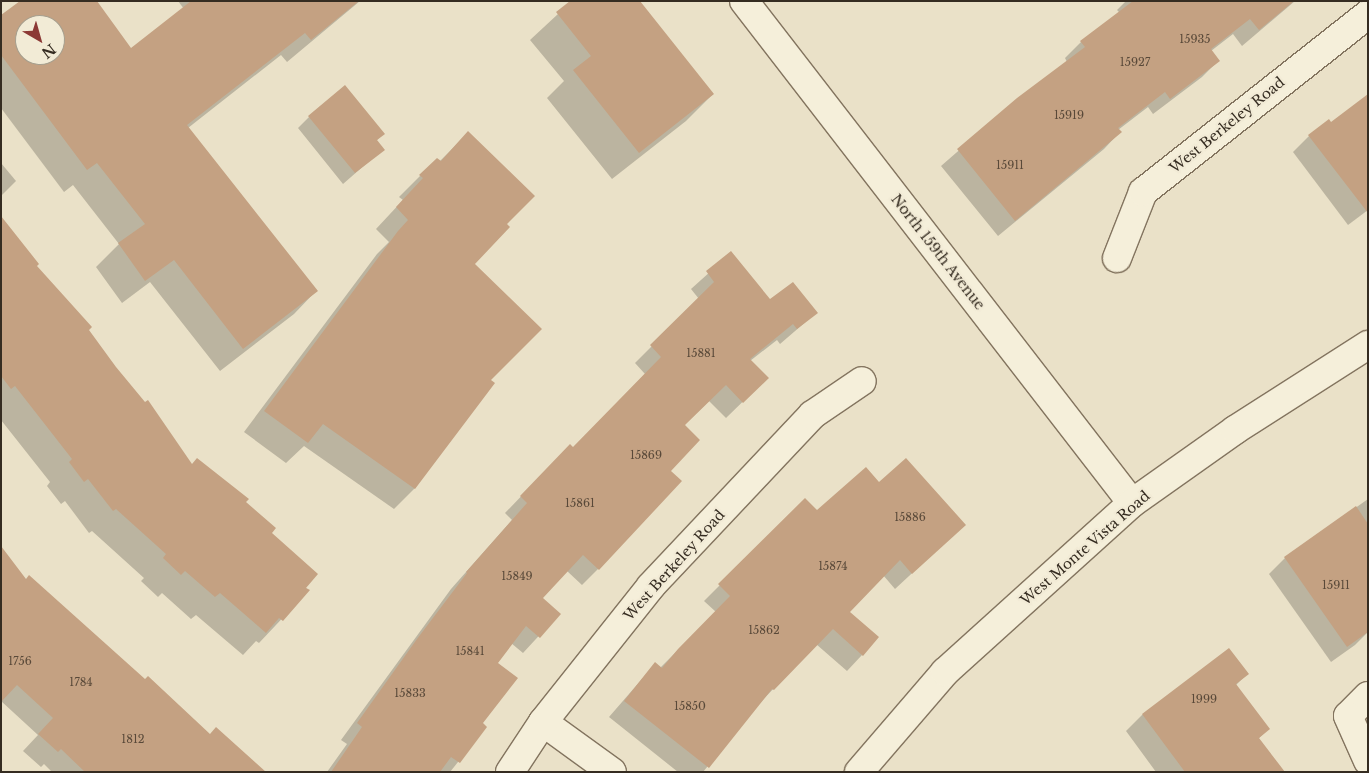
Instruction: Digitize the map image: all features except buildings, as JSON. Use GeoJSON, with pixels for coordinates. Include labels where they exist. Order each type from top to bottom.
{"type":"FeatureCollection","features":[{"type":"Feature","properties":{"kind":"street","name":"North 159th Avenue"},"geometry":{"type":"LineString","coordinates":[[744,1],[1132,503]]}},
{"type":"Feature","properties":{"kind":"street","name":"West Berkeley Road"},"geometry":{"type":"LineString","coordinates":[[1117,258],[1143,192],[1368,14]]}},
{"type":"Feature","properties":{"kind":"street","name":"West Monte Vista Road"},"geometry":{"type":"LineString","coordinates":[[859,772],[945,672],[1132,503],[1235,430],[1368,345]]}},
{"type":"Feature","properties":{"kind":"street","name":"West Berkeley Road"},"geometry":{"type":"LineString","coordinates":[[510,772],[543,722],[657,579],[812,415],[862,382]]}},
{"type":"Feature","properties":{"kind":"street"},"geometry":{"type":"LineString","coordinates":[[1368,696],[1348,716],[1368,761]]}},
{"type":"Feature","properties":{"kind":"street"},"geometry":{"type":"LineString","coordinates":[[543,722],[612,772]]}}]}
